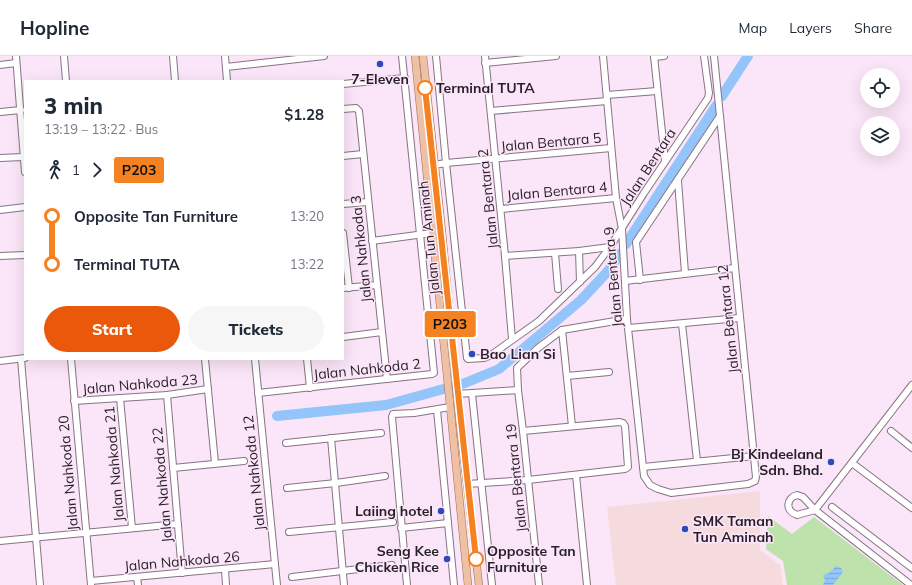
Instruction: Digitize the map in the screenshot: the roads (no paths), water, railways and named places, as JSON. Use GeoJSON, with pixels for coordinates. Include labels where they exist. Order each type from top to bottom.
{"type":"FeatureCollection","features":[{"type":"Feature","properties":{"kind":"main road","name":"Jalan Tun Aminah"},"geometry":{"type":"LineString","coordinates":[[415,56],[468,585]]}},
{"type":"Feature","properties":{"kind":"main road","name":"Jalan Tun Aminah"},"geometry":{"type":"LineString","coordinates":[[423,56],[457,394],[479,585]]}},
{"type":"Feature","properties":{"kind":"street"},"geometry":{"type":"LineString","coordinates":[[66,56],[66,80]]}},
{"type":"Feature","properties":{"kind":"street"},"geometry":{"type":"LineString","coordinates":[[173,56],[175,80]]}},
{"type":"Feature","properties":{"kind":"street"},"geometry":{"type":"LineString","coordinates":[[225,56],[227,80]]}},
{"type":"Feature","properties":{"kind":"street"},"geometry":{"type":"LineString","coordinates":[[226,67],[324,56]]}},
{"type":"Feature","properties":{"kind":"street","name":"Jalan Nahkoda 2"},"geometry":{"type":"LineString","coordinates":[[258,393],[434,373],[402,56]]}},
{"type":"Feature","properties":{"kind":"street"},"geometry":{"type":"LineString","coordinates":[[436,56],[446,164]]}},
{"type":"Feature","properties":{"kind":"street","name":"Jalan Bentara 2"},"geometry":{"type":"LineString","coordinates":[[485,56],[501,209],[512,339]]}},
{"type":"Feature","properties":{"kind":"street"},"geometry":{"type":"LineString","coordinates":[[485,63],[556,56]]}},
{"type":"Feature","properties":{"kind":"street","name":"Jalan Bentara 9"},"geometry":{"type":"LineString","coordinates":[[603,56],[610,148],[616,198],[622,229],[627,319],[644,476],[650,485],[658,489]]}},
{"type":"Feature","properties":{"kind":"street"},"geometry":{"type":"LineString","coordinates":[[664,56],[654,57],[665,161]]}},
{"type":"Feature","properties":{"kind":"street","name":"Jalan Bentara"},"geometry":{"type":"LineString","coordinates":[[446,164],[466,356],[468,359],[484,358],[546,316],[595,268],[708,98],[704,56]]}},
{"type":"Feature","properties":{"kind":"street","name":"Jalan Bentara 12"},"geometry":{"type":"LineString","coordinates":[[658,489],[671,493],[752,483],[755,481],[756,477],[714,56]]}},
{"type":"Feature","properties":{"kind":"street"},"geometry":{"type":"LineString","coordinates":[[0,65],[16,59],[24,157],[0,158]]}},
{"type":"Feature","properties":{"kind":"street"},"geometry":{"type":"LineString","coordinates":[[344,84],[405,78]]}},
{"type":"Feature","properties":{"kind":"street"},"geometry":{"type":"LineString","coordinates":[[491,111],[657,91]]}},
{"type":"Feature","properties":{"kind":"street","name":"Jalan Nahkoda 3"},"geometry":{"type":"LineString","coordinates":[[344,109],[356,108],[359,111],[387,379]]}},
{"type":"Feature","properties":{"kind":"street"},"geometry":{"type":"LineString","coordinates":[[0,112],[21,110]]}},
{"type":"Feature","properties":{"kind":"street"},"geometry":{"type":"LineString","coordinates":[[640,280],[636,242],[720,116]]}},
{"type":"Feature","properties":{"kind":"street","name":"Jalan Bentara 5"},"geometry":{"type":"LineString","coordinates":[[434,164],[610,148]]}},
{"type":"Feature","properties":{"kind":"street"},"geometry":{"type":"LineString","coordinates":[[344,156],[363,154]]}},
{"type":"Feature","properties":{"kind":"street"},"geometry":{"type":"LineString","coordinates":[[678,181],[685,273]]}},
{"type":"Feature","properties":{"kind":"street","name":"Jalan Bentara 4"},"geometry":{"type":"LineString","coordinates":[[501,209],[616,198]]}},
{"type":"Feature","properties":{"kind":"street"},"geometry":{"type":"LineString","coordinates":[[344,204],[368,202]]}},
{"type":"Feature","properties":{"kind":"street"},"geometry":{"type":"LineString","coordinates":[[0,210],[24,207]]}},
{"type":"Feature","properties":{"kind":"street"},"geometry":{"type":"LineString","coordinates":[[372,241],[432,233]]}},
{"type":"Feature","properties":{"kind":"street"},"geometry":{"type":"LineString","coordinates":[[505,256],[579,251],[610,247]]}},
{"type":"Feature","properties":{"kind":"street"},"geometry":{"type":"LineString","coordinates":[[344,251],[346,288],[377,286]]}},
{"type":"Feature","properties":{"kind":"street"},"geometry":{"type":"LineString","coordinates":[[579,251],[580,282]]}},
{"type":"Feature","properties":{"kind":"street"},"geometry":{"type":"LineString","coordinates":[[555,253],[558,289]]}},
{"type":"Feature","properties":{"kind":"street"},"geometry":{"type":"LineString","coordinates":[[0,256],[24,255]]}},
{"type":"Feature","properties":{"kind":"street"},"geometry":{"type":"LineString","coordinates":[[625,281],[735,268]]}},
{"type":"Feature","properties":{"kind":"street"},"geometry":{"type":"LineString","coordinates":[[629,328],[739,318]]}},
{"type":"Feature","properties":{"kind":"street"},"geometry":{"type":"LineString","coordinates":[[572,426],[562,330],[627,319]]}},
{"type":"Feature","properties":{"kind":"street"},"geometry":{"type":"LineString","coordinates":[[682,324],[697,461]]}},
{"type":"Feature","properties":{"kind":"street","name":"Jalan Bentara 19"},"geometry":{"type":"LineString","coordinates":[[539,585],[518,390],[517,368],[533,352],[562,330]]}},
{"type":"Feature","properties":{"kind":"street"},"geometry":{"type":"LineString","coordinates":[[344,337],[382,332]]}},
{"type":"Feature","properties":{"kind":"street"},"geometry":{"type":"LineString","coordinates":[[0,361],[23,358],[40,585]]}},
{"type":"Feature","properties":{"kind":"street","name":"Jalan Nahkoda 20"},"geometry":{"type":"LineString","coordinates":[[71,360],[85,533],[91,583]]}},
{"type":"Feature","properties":{"kind":"street"},"geometry":{"type":"LineString","coordinates":[[206,360],[215,463]]}},
{"type":"Feature","properties":{"kind":"street","name":"Jalan Nahkoda 12"},"geometry":{"type":"LineString","coordinates":[[255,360],[277,585]]}},
{"type":"Feature","properties":{"kind":"street"},"geometry":{"type":"LineString","coordinates":[[307,360],[310,388]]}},
{"type":"Feature","properties":{"kind":"street"},"geometry":{"type":"LineString","coordinates":[[567,376],[609,372]]}},
{"type":"Feature","properties":{"kind":"street"},"geometry":{"type":"LineString","coordinates":[[911,585],[815,510],[912,385]]}},
{"type":"Feature","properties":{"kind":"street","name":"Jalan Nahkoda 23"},"geometry":{"type":"LineString","coordinates":[[74,402],[167,395],[208,389]]}},
{"type":"Feature","properties":{"kind":"street"},"geometry":{"type":"LineString","coordinates":[[457,394],[518,390]]}},
{"type":"Feature","properties":{"kind":"street"},"geometry":{"type":"LineString","coordinates":[[472,394],[492,585]]}},
{"type":"Feature","properties":{"kind":"street","name":"Jalan Nahkoda 22"},"geometry":{"type":"LineString","coordinates":[[167,395],[182,573]]}},
{"type":"Feature","properties":{"kind":"street","name":"Jalan Nahkoda 21"},"geometry":{"type":"LineString","coordinates":[[120,398],[132,528]]}},
{"type":"Feature","properties":{"kind":"street"},"geometry":{"type":"LineString","coordinates":[[407,585],[392,417],[393,414],[397,413],[414,413],[450,407]]}},
{"type":"Feature","properties":{"kind":"street"},"geometry":{"type":"LineString","coordinates":[[437,410],[454,585]]}},
{"type":"Feature","properties":{"kind":"street"},"geometry":{"type":"LineString","coordinates":[[467,484],[482,484],[576,475],[625,469],[628,467],[625,426],[623,423],[620,422],[523,431]]}},
{"type":"Feature","properties":{"kind":"street"},"geometry":{"type":"LineString","coordinates":[[891,431],[912,448]]}},
{"type":"Feature","properties":{"kind":"street"},"geometry":{"type":"LineString","coordinates":[[286,443],[381,433]]}},
{"type":"Feature","properties":{"kind":"street"},"geometry":{"type":"LineString","coordinates":[[331,438],[344,585]]}},
{"type":"Feature","properties":{"kind":"street"},"geometry":{"type":"LineString","coordinates":[[643,467],[754,456]]}},
{"type":"Feature","properties":{"kind":"street"},"geometry":{"type":"LineString","coordinates":[[173,468],[244,461]]}},
{"type":"Feature","properties":{"kind":"street"},"geometry":{"type":"LineString","coordinates":[[852,462],[912,508]]}},
{"type":"Feature","properties":{"kind":"street"},"geometry":{"type":"LineString","coordinates":[[576,475],[587,585]]}},
{"type":"Feature","properties":{"kind":"street"},"geometry":{"type":"LineString","coordinates":[[287,488],[384,476]]}},
{"type":"Feature","properties":{"kind":"street"},"geometry":{"type":"LineString","coordinates":[[832,507],[912,568]]}},
{"type":"Feature","properties":{"kind":"street"},"geometry":{"type":"LineString","coordinates":[[289,532],[393,522]]}},
{"type":"Feature","properties":{"kind":"street"},"geometry":{"type":"LineString","coordinates":[[401,528],[448,523]]}},
{"type":"Feature","properties":{"kind":"street"},"geometry":{"type":"LineString","coordinates":[[0,541],[178,524]]}},
{"type":"Feature","properties":{"kind":"street","name":"Jalan Nahkoda 26"},"geometry":{"type":"LineString","coordinates":[[91,583],[137,577],[275,564]]}},
{"type":"Feature","properties":{"kind":"street"},"geometry":{"type":"LineString","coordinates":[[292,577],[392,566]]}},
{"type":"Feature","properties":{"kind":"street"},"geometry":{"type":"LineString","coordinates":[[225,569],[226,585]]}},
{"type":"Feature","properties":{"kind":"street"},"geometry":{"type":"LineString","coordinates":[[137,577],[138,585]]}},
{"type":"Feature","properties":{"kind":"water"},"geometry":{"type":"Polygon","coordinates":[[[836,566],[841,568],[843,572],[833,585],[823,585],[825,580],[823,575],[829,573],[836,566]]]}},
{"type":"Feature","properties":{"kind":"waterway"},"geometry":{"type":"LineString","coordinates":[[722,96],[748,56]]}},
{"type":"Feature","properties":{"kind":"waterway"},"geometry":{"type":"LineString","coordinates":[[626,244],[716,106]]}},
{"type":"Feature","properties":{"kind":"waterway"},"geometry":{"type":"LineString","coordinates":[[277,416],[386,405],[465,383],[499,369],[581,300],[609,270],[619,254]]}},
{"type":"Feature","properties":{"kind":"place","name":"7-Eleven"},"geometry":{"type":"Point","coordinates":[380,64]}},
{"type":"Feature","properties":{"kind":"place","name":"Terminal TUTA"},"geometry":{"type":"Point","coordinates":[425,88]}},
{"type":"Feature","properties":{"kind":"place","name":"Bao Lian Si"},"geometry":{"type":"Point","coordinates":[472,354]}},
{"type":"Feature","properties":{"kind":"place","name":"Bj Kindeeland Sdn. Bhd."},"geometry":{"type":"Point","coordinates":[831,462]}},
{"type":"Feature","properties":{"kind":"place","name":"Laiing hotel"},"geometry":{"type":"Point","coordinates":[441,511]}},
{"type":"Feature","properties":{"kind":"place","name":"SMK Taman Tun Aminah"},"geometry":{"type":"Point","coordinates":[685,529]}},
{"type":"Feature","properties":{"kind":"place","name":"Seng Kee Chicken Rice"},"geometry":{"type":"Point","coordinates":[447,559]}},
{"type":"Feature","properties":{"kind":"place","name":"Opposite Tan Furniture"},"geometry":{"type":"Point","coordinates":[476,559]}}]}
